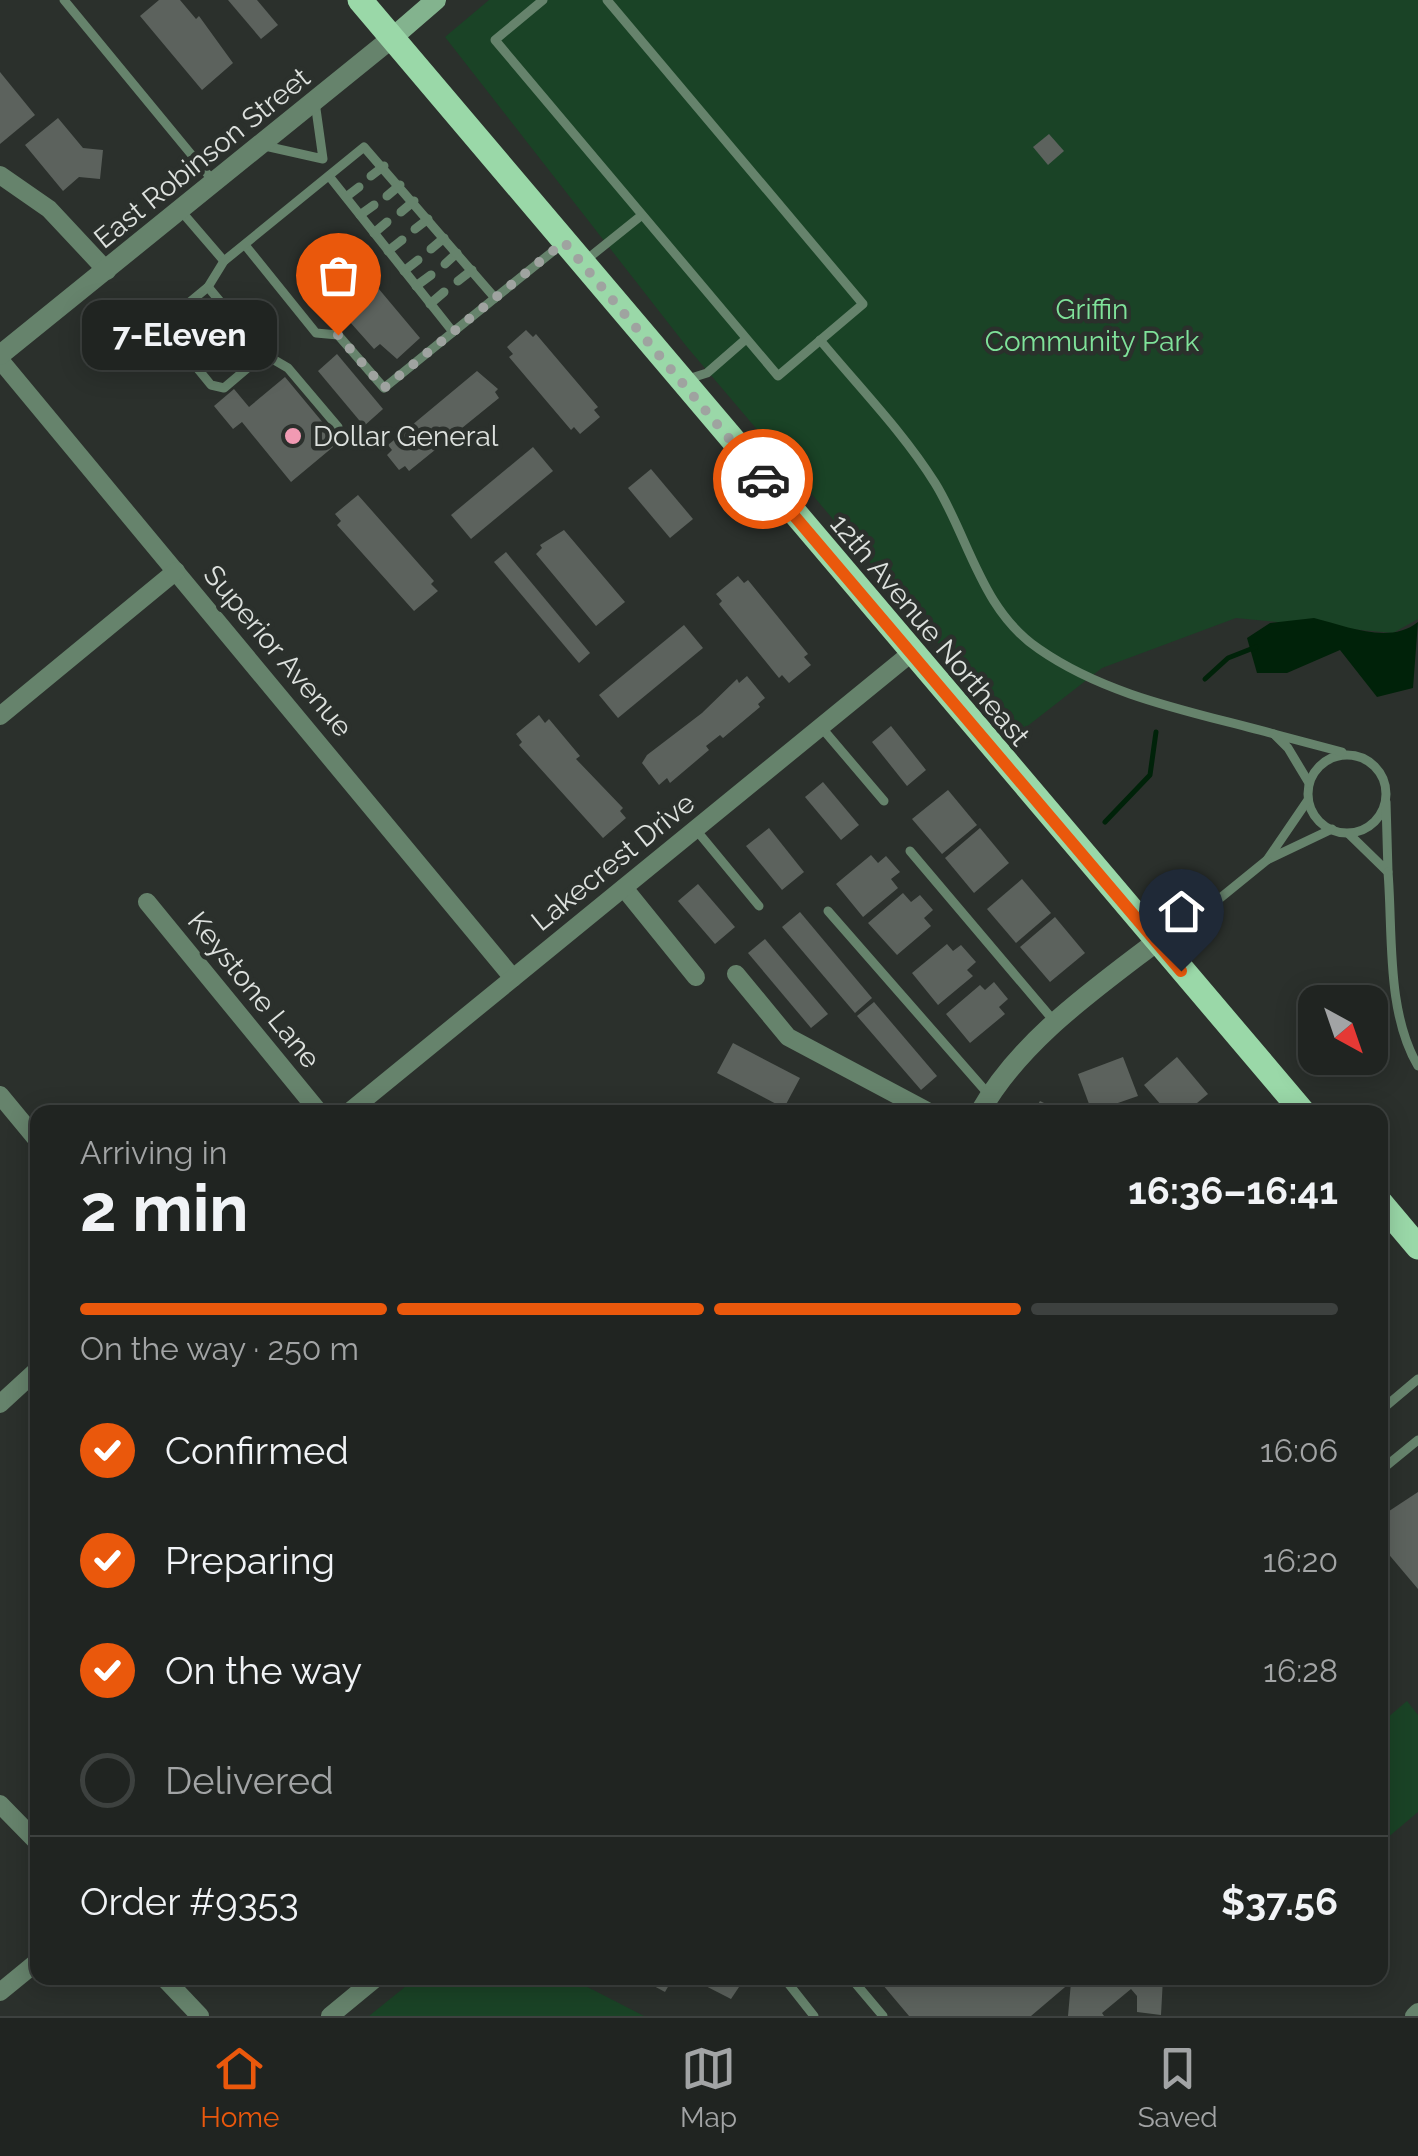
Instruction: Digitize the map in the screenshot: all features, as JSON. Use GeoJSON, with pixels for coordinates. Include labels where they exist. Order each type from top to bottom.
{"type":"FeatureCollection","features":[{"type":"Feature","properties":{"kind":"main road","name":"12th Avenue Northeast"},"geometry":{"type":"LineString","coordinates":[[360,0],[910,654],[1297,1105]]}},
{"type":"Feature","properties":{"kind":"main road","name":"East Robinson Street"},"geometry":{"type":"LineString","coordinates":[[392,38],[436,0]]}},
{"type":"Feature","properties":{"kind":"main road"},"geometry":{"type":"LineString","coordinates":[[1388,1211],[1418,1247]]}},
{"type":"Feature","properties":{"kind":"street","name":"East Robinson Street"},"geometry":{"type":"LineString","coordinates":[[0,357],[392,38]]}},
{"type":"Feature","properties":{"kind":"street"},"geometry":{"type":"LineString","coordinates":[[0,175],[49,209],[106,271]]}},
{"type":"Feature","properties":{"kind":"street","name":"Superior Avenue"},"geometry":{"type":"LineString","coordinates":[[0,357],[513,978]]}},
{"type":"Feature","properties":{"kind":"street"},"geometry":{"type":"LineString","coordinates":[[0,716],[176,571]]}},
{"type":"Feature","properties":{"kind":"street","name":"Lakecrest Drive"},"geometry":{"type":"LineString","coordinates":[[358,1105],[910,654]]}},
{"type":"Feature","properties":{"kind":"street"},"geometry":{"type":"LineString","coordinates":[[624,888],[696,978]]}},
{"type":"Feature","properties":{"kind":"street","name":"Keystone Lane"},"geometry":{"type":"LineString","coordinates":[[146,902],[313,1105]]}},
{"type":"Feature","properties":{"kind":"street"},"geometry":{"type":"LineString","coordinates":[[985,1104],[1018,1058],[1156,942]]}},
{"type":"Feature","properties":{"kind":"street"},"geometry":{"type":"LineString","coordinates":[[736,974],[788,1036],[916,1105]]}},
{"type":"Feature","properties":{"kind":"street"},"geometry":{"type":"LineString","coordinates":[[0,1095],[30,1131]]}},
{"type":"Feature","properties":{"kind":"street"},"geometry":{"type":"LineString","coordinates":[[0,1404],[30,1376]]}},
{"type":"Feature","properties":{"kind":"street"},"geometry":{"type":"LineString","coordinates":[[0,1804],[30,1836]]}},
{"type":"Feature","properties":{"kind":"street"},"geometry":{"type":"LineString","coordinates":[[0,1992],[30,1968]]}},
{"type":"Feature","properties":{"kind":"street"},"geometry":{"type":"LineString","coordinates":[[171,1985],[200,2016]]}},
{"type":"Feature","properties":{"kind":"street"},"geometry":{"type":"LineString","coordinates":[[330,2016],[368,1985]]}},
{"type":"Feature","properties":{"kind":"lane"},"geometry":{"type":"LineString","coordinates":[[64,0],[216,184]]}},
{"type":"Feature","properties":{"kind":"lane"},"geometry":{"type":"LineString","coordinates":[[544,0],[495,40],[778,376],[863,304],[610,1]]}},
{"type":"Feature","properties":{"kind":"lane"},"geometry":{"type":"LineString","coordinates":[[315,102],[324,159],[332,174],[360,216],[452,332]]}},
{"type":"Feature","properties":{"kind":"lane"},"geometry":{"type":"LineString","coordinates":[[262,145],[324,159]]}},
{"type":"Feature","properties":{"kind":"lane"},"geometry":{"type":"LineString","coordinates":[[264,354],[224,388],[210,385],[162,326],[208,287],[224,262],[364,147],[496,298]]}},
{"type":"Feature","properties":{"kind":"lane"},"geometry":{"type":"LineString","coordinates":[[372,176],[384,166]]}},
{"type":"Feature","properties":{"kind":"lane"},"geometry":{"type":"LineString","coordinates":[[387,196],[400,185]]}},
{"type":"Feature","properties":{"kind":"lane"},"geometry":{"type":"LineString","coordinates":[[346,197],[358,187]]}},
{"type":"Feature","properties":{"kind":"lane"},"geometry":{"type":"LineString","coordinates":[[401,212],[414,202]]}},
{"type":"Feature","properties":{"kind":"lane"},"geometry":{"type":"LineString","coordinates":[[360,216],[374,206]]}},
{"type":"Feature","properties":{"kind":"lane"},"geometry":{"type":"LineString","coordinates":[[181,212],[224,262]]}},
{"type":"Feature","properties":{"kind":"lane"},"geometry":{"type":"LineString","coordinates":[[582,264],[642,215]]}},
{"type":"Feature","properties":{"kind":"lane"},"geometry":{"type":"LineString","coordinates":[[415,229],[428,218]]}},
{"type":"Feature","properties":{"kind":"lane"},"geometry":{"type":"LineString","coordinates":[[374,232],[388,222]]}},
{"type":"Feature","properties":{"kind":"lane"},"geometry":{"type":"LineString","coordinates":[[431,249],[444,238]]}},
{"type":"Feature","properties":{"kind":"lane"},"geometry":{"type":"LineString","coordinates":[[388,250],[402,240]]}},
{"type":"Feature","properties":{"kind":"lane"},"geometry":{"type":"LineString","coordinates":[[245,245],[316,332],[338,335],[384,388],[564,242]]}},
{"type":"Feature","properties":{"kind":"lane"},"geometry":{"type":"LineString","coordinates":[[444,264],[457,253]]}},
{"type":"Feature","properties":{"kind":"lane"},"geometry":{"type":"LineString","coordinates":[[404,271],[418,260]]}},
{"type":"Feature","properties":{"kind":"lane"},"geometry":{"type":"LineString","coordinates":[[458,281],[472,270]]}},
{"type":"Feature","properties":{"kind":"lane"},"geometry":{"type":"LineString","coordinates":[[416,286],[430,275]]}},
{"type":"Feature","properties":{"kind":"lane"},"geometry":{"type":"LineString","coordinates":[[208,287],[264,354],[288,368],[338,428]]}},
{"type":"Feature","properties":{"kind":"lane"},"geometry":{"type":"LineString","coordinates":[[430,304],[444,292]]}},
{"type":"Feature","properties":{"kind":"lane"},"geometry":{"type":"LineString","coordinates":[[681,381],[707,373],[746,339]]}},
{"type":"Feature","properties":{"kind":"lane"},"geometry":{"type":"LineString","coordinates":[[820,340],[912,450],[936,486],[976,572],[1035,647],[1111,688],[1360,757],[1379,772],[1386,796],[1399,1012],[1408,1048],[1418,1066]]}},
{"type":"Feature","properties":{"kind":"lane"},"geometry":{"type":"LineString","coordinates":[[821,727],[884,801]]}},
{"type":"Feature","properties":{"kind":"lane"},"geometry":{"type":"LineString","coordinates":[[1274,734],[1288,748],[1309,783]]}},
{"type":"Feature","properties":{"kind":"lane"},"geometry":{"type":"LineString","coordinates":[[1360,757],[1347,755],[1323,762],[1309,783],[1308,800],[1317,820],[1347,832],[1388,872]]}},
{"type":"Feature","properties":{"kind":"lane"},"geometry":{"type":"LineString","coordinates":[[1347,832],[1375,820],[1386,796]]}},
{"type":"Feature","properties":{"kind":"lane"},"geometry":{"type":"LineString","coordinates":[[1268,860],[1308,800]]}},
{"type":"Feature","properties":{"kind":"lane"},"geometry":{"type":"LineString","coordinates":[[1156,942],[1203,912],[1268,860],[1332,829]]}},
{"type":"Feature","properties":{"kind":"lane"},"geometry":{"type":"LineString","coordinates":[[698,830],[760,906]]}},
{"type":"Feature","properties":{"kind":"lane"},"geometry":{"type":"LineString","coordinates":[[910,851],[1056,1024]]}},
{"type":"Feature","properties":{"kind":"lane"},"geometry":{"type":"LineString","coordinates":[[828,911],[985,1104]]}},
{"type":"Feature","properties":{"kind":"lane"},"geometry":{"type":"LineString","coordinates":[[1388,1404],[1418,1379]]}},
{"type":"Feature","properties":{"kind":"lane"},"geometry":{"type":"LineString","coordinates":[[1388,1464],[1418,1440]]}},
{"type":"Feature","properties":{"kind":"lane"},"geometry":{"type":"LineString","coordinates":[[790,1985],[814,2016]]}},
{"type":"Feature","properties":{"kind":"lane"},"geometry":{"type":"LineString","coordinates":[[857,1985],[883,2016]]}},
{"type":"Feature","properties":{"kind":"green space","name":"Griffin Community Park"},"geometry":{"type":"Polygon","coordinates":[[[489,0],[1418,0],[1418,619],[1393,633],[1236,618],[1102,668],[1016,735],[687,347],[445,37],[489,0]]]}},
{"type":"Feature","properties":{"kind":"green space"},"geometry":{"type":"Polygon","coordinates":[[[1407,1701],[1418,1715],[1418,1812],[1388,1837],[1388,1717],[1407,1701]]]}},
{"type":"Feature","properties":{"kind":"green space"},"geometry":{"type":"Polygon","coordinates":[[[407,1985],[584,1985],[644,2016],[369,2016],[407,1985]]]}},
{"type":"Feature","properties":{"kind":"shaded area"},"geometry":{"type":"Polygon","coordinates":[[[1314,618],[1381,633],[1407,629],[1418,622],[1413,688],[1377,697],[1340,650],[1287,673],[1257,673],[1247,638],[1270,623],[1314,618]]]}},
{"type":"Feature","properties":{"kind":"building"},"geometry":{"type":"Polygon","coordinates":[[[159,0],[180,0],[196,19],[199,16],[233,63],[202,90],[140,16],[159,0]]]}},
{"type":"Feature","properties":{"kind":"building"},"geometry":{"type":"Polygon","coordinates":[[[228,0],[257,0],[278,25],[261,39],[228,0]]]}},
{"type":"Feature","properties":{"kind":"building"},"geometry":{"type":"Polygon","coordinates":[[[0,72],[35,115],[0,144],[0,72]]]}},
{"type":"Feature","properties":{"kind":"building"},"geometry":{"type":"Polygon","coordinates":[[[58,118],[83,148],[103,150],[100,179],[79,177],[63,191],[25,145],[58,118]]]}},
{"type":"Feature","properties":{"kind":"building"},"geometry":{"type":"Polygon","coordinates":[[[1049,134],[1064,151],[1048,165],[1033,147],[1049,134]]]}},
{"type":"Feature","properties":{"kind":"building"},"geometry":{"type":"Polygon","coordinates":[[[352,257],[420,338],[397,359],[380,344],[374,349],[317,285],[352,257]]]}},
{"type":"Feature","properties":{"kind":"building"},"geometry":{"type":"Polygon","coordinates":[[[526,330],[533,337],[536,334],[598,407],[594,410],[600,417],[580,434],[574,427],[571,430],[509,357],[513,354],[507,347],[526,330]]]}},
{"type":"Feature","properties":{"kind":"building"},"geometry":{"type":"Polygon","coordinates":[[[337,354],[383,409],[364,426],[318,371],[337,354]]]}},
{"type":"Feature","properties":{"kind":"building"},"geometry":{"type":"Polygon","coordinates":[[[477,371],[498,389],[495,392],[499,398],[409,471],[405,466],[399,470],[387,455],[392,450],[388,445],[477,371]]]}},
{"type":"Feature","properties":{"kind":"building","name":"Dollar General"},"geometry":{"type":"Polygon","coordinates":[[[285,377],[339,442],[291,482],[242,422],[233,429],[214,406],[234,389],[249,407],[285,377]]]}},
{"type":"Feature","properties":{"kind":"building"},"geometry":{"type":"Polygon","coordinates":[[[533,447],[553,471],[471,539],[451,515],[533,447]]]}},
{"type":"Feature","properties":{"kind":"building"},"geometry":{"type":"Polygon","coordinates":[[[651,469],[693,519],[670,538],[628,488],[651,469]]]}},
{"type":"Feature","properties":{"kind":"building"},"geometry":{"type":"Polygon","coordinates":[[[358,495],[434,581],[431,584],[438,591],[414,611],[337,525],[341,521],[335,514],[358,495]]]}},
{"type":"Feature","properties":{"kind":"building"},"geometry":{"type":"Polygon","coordinates":[[[564,530],[625,602],[596,626],[536,554],[542,548],[540,545],[564,530]]]}},
{"type":"Feature","properties":{"kind":"building"},"geometry":{"type":"Polygon","coordinates":[[[506,552],[590,653],[579,663],[494,562],[506,552]]]}},
{"type":"Feature","properties":{"kind":"building"},"geometry":{"type":"Polygon","coordinates":[[[738,576],[744,583],[748,580],[808,654],[804,657],[811,665],[789,683],[782,675],[779,678],[719,604],[722,601],[716,594],[738,576]]]}},
{"type":"Feature","properties":{"kind":"building"},"geometry":{"type":"Polygon","coordinates":[[[684,625],[703,648],[618,718],[599,695],[684,625]]]}},
{"type":"Feature","properties":{"kind":"building"},"geometry":{"type":"Polygon","coordinates":[[[747,676],[765,698],[758,704],[760,707],[723,738],[720,735],[706,746],[709,750],[670,783],[667,778],[659,785],[642,763],[647,755],[702,713],[737,679],[739,683],[747,676]]]}},
{"type":"Feature","properties":{"kind":"building"},"geometry":{"type":"Polygon","coordinates":[[[539,715],[545,723],[549,719],[580,756],[576,759],[623,808],[620,811],[626,818],[603,838],[519,745],[522,742],[516,734],[539,715]]]}},
{"type":"Feature","properties":{"kind":"building"},"geometry":{"type":"Polygon","coordinates":[[[891,726],[926,770],[907,786],[872,742],[891,726]]]}},
{"type":"Feature","properties":{"kind":"building"},"geometry":{"type":"Polygon","coordinates":[[[823,782],[859,825],[841,840],[805,797],[823,782]]]}},
{"type":"Feature","properties":{"kind":"building"},"geometry":{"type":"Polygon","coordinates":[[[948,790],[977,825],[942,854],[912,819],[948,790]]]}},
{"type":"Feature","properties":{"kind":"building"},"geometry":{"type":"Polygon","coordinates":[[[769,828],[804,872],[782,890],[746,846],[769,828]]]}},
{"type":"Feature","properties":{"kind":"building"},"geometry":{"type":"Polygon","coordinates":[[[980,828],[1009,863],[974,893],[945,858],[980,828]]]}},
{"type":"Feature","properties":{"kind":"building"},"geometry":{"type":"Polygon","coordinates":[[[871,855],[878,863],[886,856],[900,872],[891,879],[898,888],[863,917],[836,884],[871,855]]]}},
{"type":"Feature","properties":{"kind":"building"},"geometry":{"type":"Polygon","coordinates":[[[1022,879],[1051,913],[1016,943],[987,909],[1022,879]]]}},
{"type":"Feature","properties":{"kind":"building"},"geometry":{"type":"Polygon","coordinates":[[[698,884],[735,927],[715,944],[678,901],[698,884]]]}},
{"type":"Feature","properties":{"kind":"building"},"geometry":{"type":"Polygon","coordinates":[[[903,893],[911,902],[920,895],[933,910],[924,918],[931,926],[897,955],[868,923],[903,893]]]}},
{"type":"Feature","properties":{"kind":"building"},"geometry":{"type":"Polygon","coordinates":[[[800,912],[872,998],[855,1013],[782,927],[800,912]]]}},
{"type":"Feature","properties":{"kind":"building"},"geometry":{"type":"Polygon","coordinates":[[[1055,917],[1085,953],[1050,982],[1020,947],[1055,917]]]}},
{"type":"Feature","properties":{"kind":"building"},"geometry":{"type":"Polygon","coordinates":[[[765,939],[828,1014],[811,1028],[748,953],[765,939]]]}},
{"type":"Feature","properties":{"kind":"building"},"geometry":{"type":"Polygon","coordinates":[[[947,944],[953,951],[961,945],[976,962],[967,970],[973,976],[938,1005],[912,973],[947,944]]]}},
{"type":"Feature","properties":{"kind":"building"},"geometry":{"type":"Polygon","coordinates":[[[994,982],[1008,999],[999,1007],[1005,1014],[970,1043],[946,1014],[980,985],[985,990],[994,982]]]}},
{"type":"Feature","properties":{"kind":"building"},"geometry":{"type":"Polygon","coordinates":[[[874,1002],[937,1076],[921,1090],[857,1016],[874,1002]]]}},
{"type":"Feature","properties":{"kind":"building"},"geometry":{"type":"Polygon","coordinates":[[[733,1043],[800,1078],[786,1105],[778,1105],[717,1073],[733,1043]]]}},
{"type":"Feature","properties":{"kind":"building"},"geometry":{"type":"Polygon","coordinates":[[[1123,1057],[1138,1096],[1112,1105],[1089,1105],[1078,1074],[1123,1057]]]}},
{"type":"Feature","properties":{"kind":"building"},"geometry":{"type":"Polygon","coordinates":[[[1177,1057],[1208,1094],[1195,1105],[1161,1105],[1144,1085],[1177,1057]]]}},
{"type":"Feature","properties":{"kind":"building"},"geometry":{"type":"Polygon","coordinates":[[[1418,1492],[1418,1589],[1388,1553],[1388,1512],[1418,1492]]]}},
{"type":"Feature","properties":{"kind":"building"},"geometry":{"type":"Polygon","coordinates":[[[704,1985],[740,1985],[731,1999],[704,1985]]]}},
{"type":"Feature","properties":{"kind":"building"},"geometry":{"type":"Polygon","coordinates":[[[883,1985],[1067,1985],[1031,2016],[909,2016],[883,1985]]]}},
{"type":"Feature","properties":{"kind":"building"},"geometry":{"type":"Polygon","coordinates":[[[1071,1985],[1163,1985],[1161,2015],[1137,2012],[1137,1996],[1131,1989],[1102,2013],[1104,2016],[1068,2016],[1071,1985]]]}},
{"type":"Feature","properties":{"kind":"waterway"},"geometry":{"type":"LineString","coordinates":[[1205,679],[1228,658],[1256,647]]}},
{"type":"Feature","properties":{"kind":"waterway"},"geometry":{"type":"LineString","coordinates":[[1105,822],[1150,775],[1156,732]]}},
{"type":"Feature","properties":{"kind":"way so far"},"geometry":{"type":"LineString","coordinates":[[338,335],[384,388],[564,242],[763,479]]}},
{"type":"Feature","properties":{"kind":"place","name":"7-Eleven"},"geometry":{"type":"Point","coordinates":[338,335]}},
{"type":"Feature","properties":{"kind":"place","name":"Dollar General"},"geometry":{"type":"Point","coordinates":[293,436]}},
{"type":"Feature","properties":{"kind":"route"},"geometry":{"type":"LineString","coordinates":[[763,479],[1181,971]]}}]}
